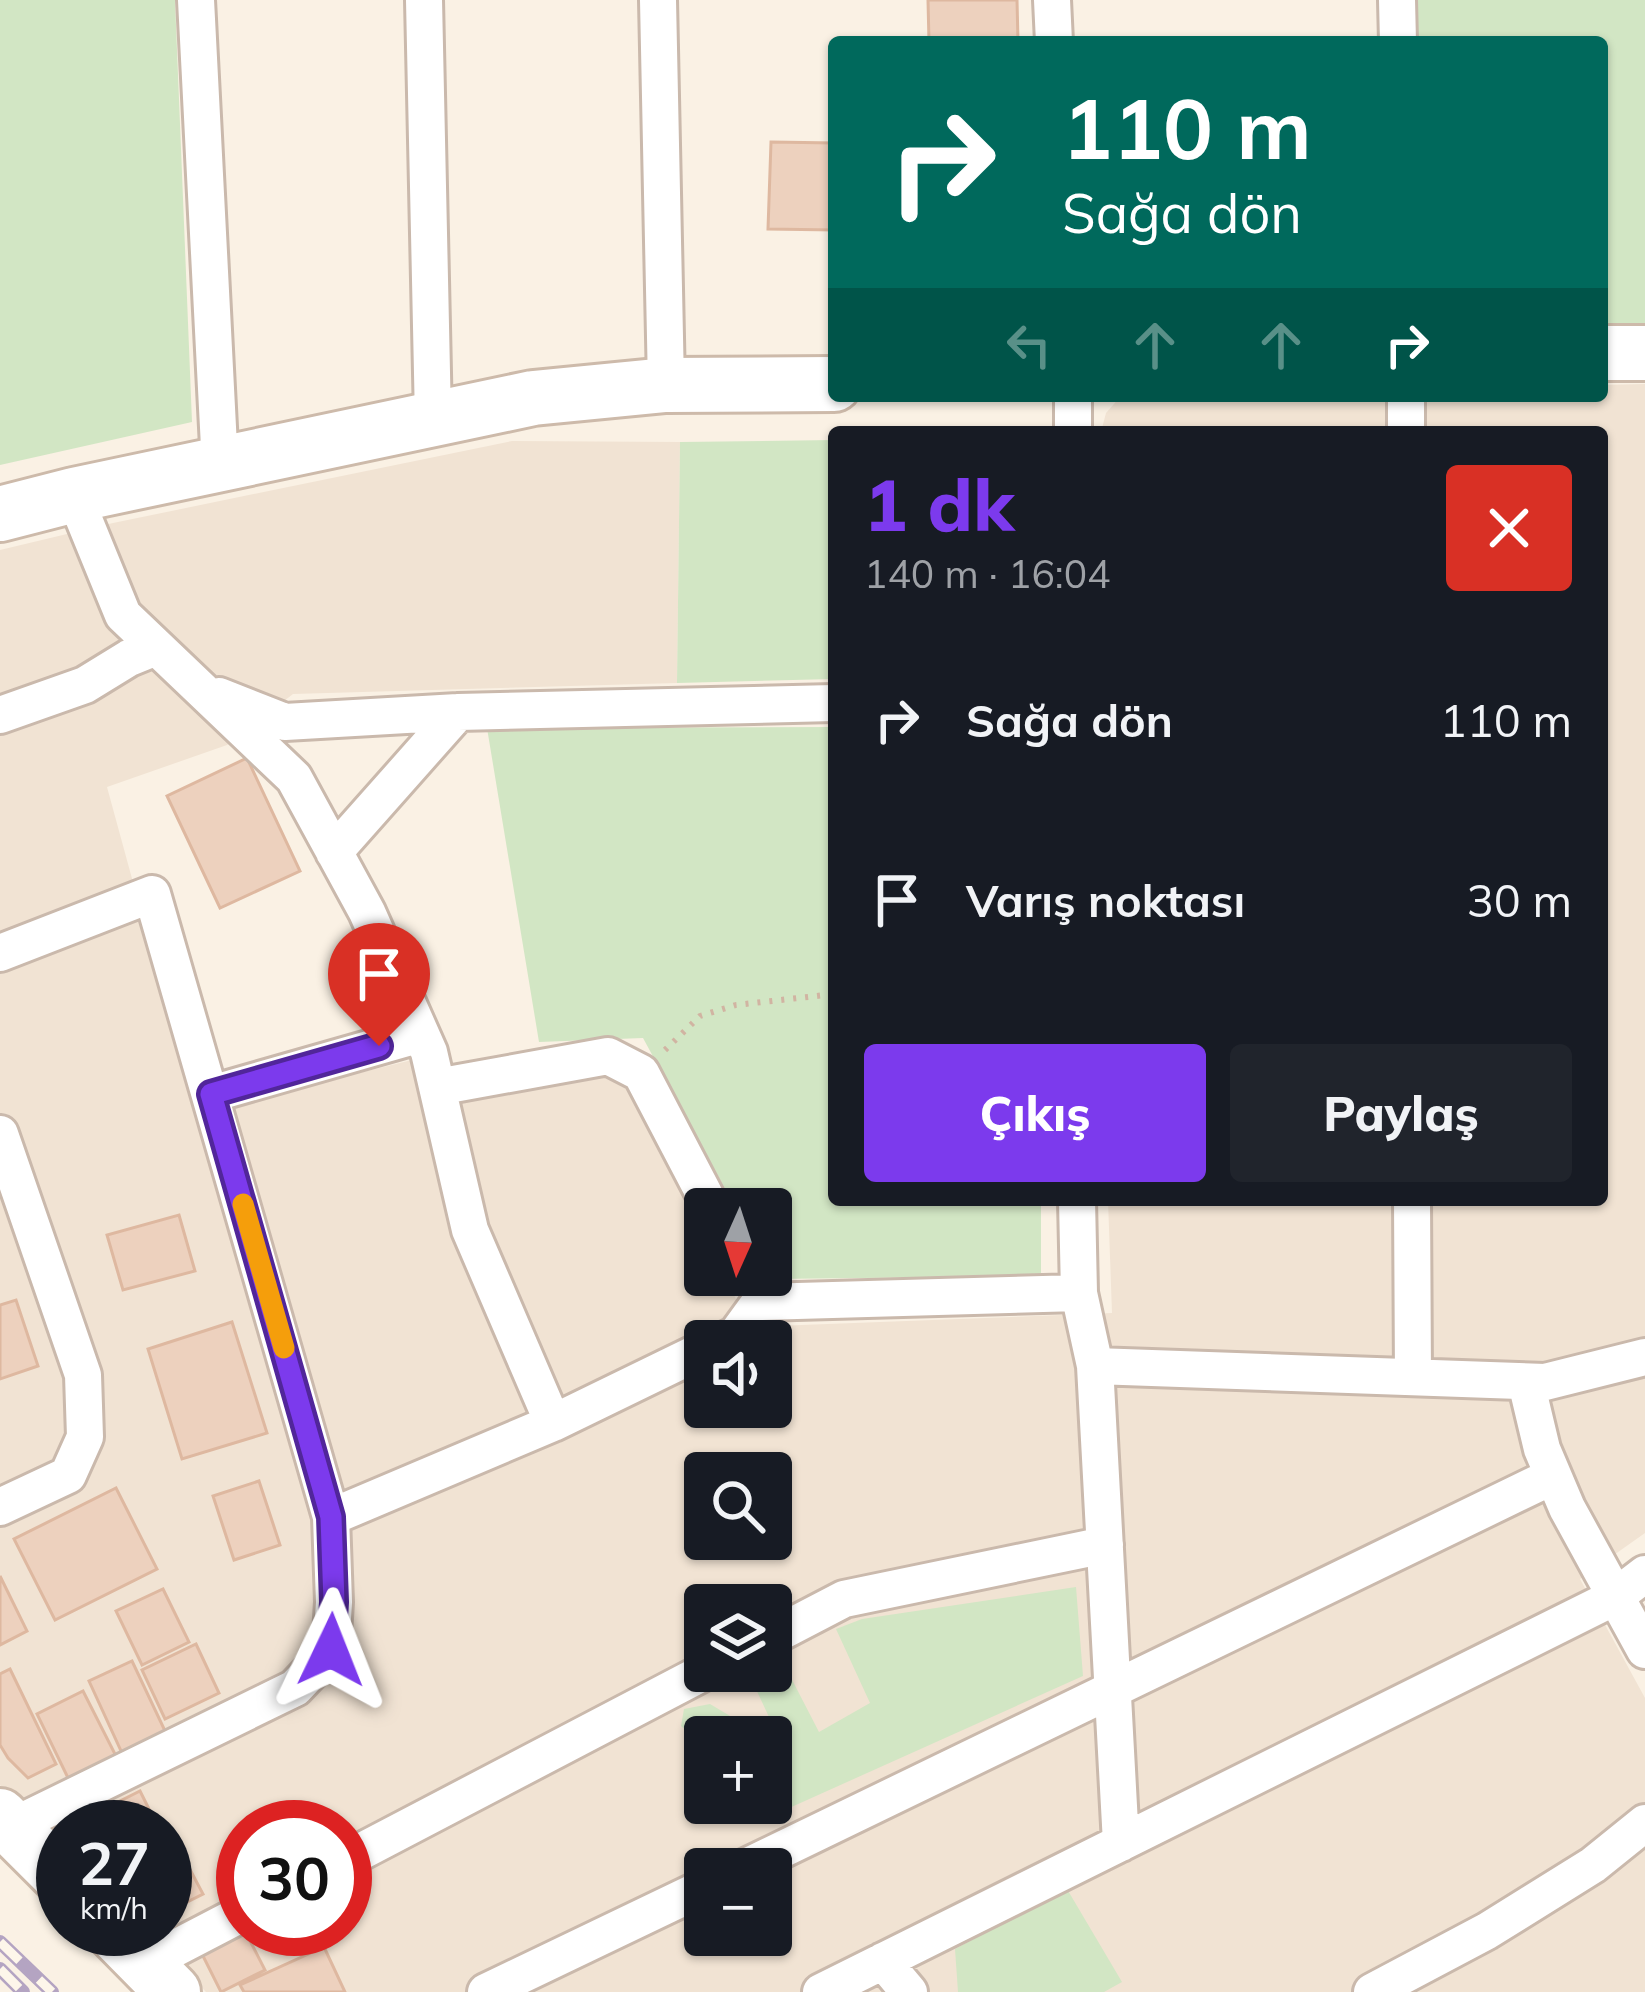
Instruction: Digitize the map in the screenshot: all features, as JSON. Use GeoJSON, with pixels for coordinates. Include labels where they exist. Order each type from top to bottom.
{"type":"FeatureCollection","features":[{"type":"Feature","properties":{"kind":"street"},"geometry":{"type":"LineString","coordinates":[[196,0],[220,466]]}},
{"type":"Feature","properties":{"kind":"street"},"geometry":{"type":"LineString","coordinates":[[424,0],[433,418]]}},
{"type":"Feature","properties":{"kind":"street"},"geometry":{"type":"LineString","coordinates":[[658,0],[666,386]]}},
{"type":"Feature","properties":{"kind":"street"},"geometry":{"type":"LineString","coordinates":[[1052,0],[1054,36]]}},
{"type":"Feature","properties":{"kind":"street"},"geometry":{"type":"LineString","coordinates":[[1397,0],[1398,36]]}},
{"type":"Feature","properties":{"kind":"street"},"geometry":{"type":"LineString","coordinates":[[1608,353],[1645,353]]}},
{"type":"Feature","properties":{"kind":"street"},"geometry":{"type":"LineString","coordinates":[[0,514],[533,398],[666,386],[828,384]]}},
{"type":"Feature","properties":{"kind":"street"},"geometry":{"type":"LineString","coordinates":[[74,495],[123,615],[294,778],[367,912],[429,1052],[470,1230],[553,1423]]}},
{"type":"Feature","properties":{"kind":"street"},"geometry":{"type":"LineString","coordinates":[[0,715],[85,685],[157,647]]}},
{"type":"Feature","properties":{"kind":"street"},"geometry":{"type":"LineString","coordinates":[[200,689],[285,722],[458,712],[828,703]]}},
{"type":"Feature","properties":{"kind":"street"},"geometry":{"type":"LineString","coordinates":[[334,852],[458,712]]}},
{"type":"Feature","properties":{"kind":"street"},"geometry":{"type":"LineString","coordinates":[[0,953],[152,894],[331,1517],[331,1650],[295,1688],[6,1821],[36,1852]]}},
{"type":"Feature","properties":{"kind":"street"},"geometry":{"type":"LineString","coordinates":[[211,1094],[421,1034]]}},
{"type":"Feature","properties":{"kind":"street"},"geometry":{"type":"LineString","coordinates":[[437,1087],[608,1056],[641,1073],[701,1188]]}},
{"type":"Feature","properties":{"kind":"street"},"geometry":{"type":"LineString","coordinates":[[0,1134],[83,1376],[85,1437],[68,1474],[0,1507]]}},
{"type":"Feature","properties":{"kind":"street"},"geometry":{"type":"LineString","coordinates":[[1077,1206],[1079,1293],[1095,1366],[1120,1843]]}},
{"type":"Feature","properties":{"kind":"street"},"geometry":{"type":"LineString","coordinates":[[1412,1206],[1413,1377]]}},
{"type":"Feature","properties":{"kind":"street"},"geometry":{"type":"LineString","coordinates":[[792,1289],[1079,1293]]}},
{"type":"Feature","properties":{"kind":"street"},"geometry":{"type":"LineString","coordinates":[[1095,1366],[1545,1382],[1645,1357]]}},
{"type":"Feature","properties":{"kind":"street"},"geometry":{"type":"LineString","coordinates":[[331,1517],[553,1423],[684,1359]]}},
{"type":"Feature","properties":{"kind":"street"},"geometry":{"type":"LineString","coordinates":[[1526,1382],[1542,1449],[1567,1508],[1645,1650]]}},
{"type":"Feature","properties":{"kind":"street"},"geometry":{"type":"LineString","coordinates":[[786,1848],[1553,1475]]}},
{"type":"Feature","properties":{"kind":"street"},"geometry":{"type":"LineString","coordinates":[[792,1626],[844,1599],[1105,1545]]}},
{"type":"Feature","properties":{"kind":"street"},"geometry":{"type":"LineString","coordinates":[[821,1992],[1616,1597],[1645,1574]]}},
{"type":"Feature","properties":{"kind":"street"},"geometry":{"type":"LineString","coordinates":[[372,1846],[684,1683]]}},
{"type":"Feature","properties":{"kind":"street"},"geometry":{"type":"LineString","coordinates":[[1372,1992],[1593,1865],[1645,1823]]}},
{"type":"Feature","properties":{"kind":"street"},"geometry":{"type":"LineString","coordinates":[[486,1992],[684,1897]]}},
{"type":"Feature","properties":{"kind":"street"},"geometry":{"type":"LineString","coordinates":[[143,1962],[216,1926]]}},
{"type":"Feature","properties":{"kind":"street"},"geometry":{"type":"LineString","coordinates":[[883,1961],[908,1992]]}},
{"type":"Feature","properties":{"kind":"path"},"geometry":{"type":"LineString","coordinates":[[641,1073],[700,1016],[736,1005],[828,995]]}},
{"type":"Feature","properties":{"kind":"shaded area"},"geometry":{"type":"Polygon","coordinates":[[[1645,384],[1645,1533],[1580,1579],[1645,1698],[1645,1992],[206,1992],[171,1956],[192,1956],[192,1800],[36,1800],[36,1821],[0,1785],[0,550],[512,441],[680,442],[677,683],[293,694],[227,745],[107,787],[196,1113],[412,1060],[429,1104],[602,1075],[635,1094],[684,1194],[684,1296],[734,1296],[746,1320],[684,1320],[684,1428],[792,1428],[792,1325],[1112,1313],[1108,1206],[1608,1206],[1608,426],[1103,426],[1116,402],[1608,402],[1608,385],[1645,384]]]}},
{"type":"Feature","properties":{"kind":"green space"},"geometry":{"type":"Polygon","coordinates":[[[0,0],[175,0],[192,422],[0,465],[0,0]]]}},
{"type":"Feature","properties":{"kind":"green space"},"geometry":{"type":"Polygon","coordinates":[[[1417,0],[1645,0],[1645,324],[1608,323],[1608,36],[1418,36],[1417,0]]]}},
{"type":"Feature","properties":{"kind":"green space"},"geometry":{"type":"Polygon","coordinates":[[[828,440],[828,679],[677,683],[680,442],[828,440]]]}},
{"type":"Feature","properties":{"kind":"green space"},"geometry":{"type":"Polygon","coordinates":[[[828,727],[828,1206],[1041,1206],[1041,1276],[792,1279],[792,1188],[725,1188],[643,1038],[539,1042],[487,728],[828,727]]]}},
{"type":"Feature","properties":{"kind":"green space"},"geometry":{"type":"Polygon","coordinates":[[[1076,1587],[1083,1676],[792,1807],[792,1716],[769,1716],[757,1692],[792,1692],[792,1680],[819,1732],[870,1703],[836,1629],[862,1619],[1076,1587]]]}},
{"type":"Feature","properties":{"kind":"green space"},"geometry":{"type":"Polygon","coordinates":[[[710,1704],[730,1716],[684,1716],[684,1728],[681,1726],[684,1709],[710,1704]]]}},
{"type":"Feature","properties":{"kind":"green space"},"geometry":{"type":"Polygon","coordinates":[[[1067,1889],[1122,1982],[1104,1992],[958,1992],[955,1949],[1067,1889]]]}},
{"type":"Feature","properties":{"kind":"building"},"geometry":{"type":"Polygon","coordinates":[[[928,0],[1017,0],[1018,36],[929,36],[928,0]]]}},
{"type":"Feature","properties":{"kind":"building"},"geometry":{"type":"Polygon","coordinates":[[[771,142],[828,143],[828,230],[768,229],[771,142]]]}},
{"type":"Feature","properties":{"kind":"building"},"geometry":{"type":"Polygon","coordinates":[[[247,758],[300,871],[220,908],[167,796],[247,758]]]}},
{"type":"Feature","properties":{"kind":"building"},"geometry":{"type":"Polygon","coordinates":[[[179,1215],[195,1271],[123,1290],[107,1235],[179,1215]]]}},
{"type":"Feature","properties":{"kind":"building"},"geometry":{"type":"Polygon","coordinates":[[[16,1300],[38,1366],[0,1379],[0,1305],[16,1300]]]}},
{"type":"Feature","properties":{"kind":"building"},"geometry":{"type":"Polygon","coordinates":[[[232,1322],[267,1433],[182,1459],[148,1349],[232,1322]]]}},
{"type":"Feature","properties":{"kind":"building"},"geometry":{"type":"Polygon","coordinates":[[[259,1481],[280,1545],[234,1560],[213,1496],[259,1481]]]}},
{"type":"Feature","properties":{"kind":"building"},"geometry":{"type":"Polygon","coordinates":[[[116,1488],[157,1569],[55,1620],[14,1539],[116,1488]]]}},
{"type":"Feature","properties":{"kind":"building"},"geometry":{"type":"Polygon","coordinates":[[[0,1576],[27,1631],[0,1645],[0,1576]]]}},
{"type":"Feature","properties":{"kind":"building"},"geometry":{"type":"Polygon","coordinates":[[[163,1589],[189,1642],[142,1665],[116,1611],[163,1589]]]}},
{"type":"Feature","properties":{"kind":"building"},"geometry":{"type":"Polygon","coordinates":[[[196,1644],[219,1693],[165,1719],[142,1670],[196,1644]]]}},
{"type":"Feature","properties":{"kind":"building"},"geometry":{"type":"Polygon","coordinates":[[[132,1661],[166,1733],[122,1753],[89,1681],[132,1661]]]}},
{"type":"Feature","properties":{"kind":"building"},"geometry":{"type":"Polygon","coordinates":[[[10,1669],[56,1764],[28,1778],[0,1745],[0,1674],[10,1669]]]}},
{"type":"Feature","properties":{"kind":"building"},"geometry":{"type":"Polygon","coordinates":[[[83,1691],[116,1756],[69,1780],[37,1714],[83,1691]]]}},
{"type":"Feature","properties":{"kind":"building"},"geometry":{"type":"Polygon","coordinates":[[[140,1791],[144,1800],[122,1800],[140,1791]]]}},
{"type":"Feature","properties":{"kind":"building"},"geometry":{"type":"Polygon","coordinates":[[[192,1873],[203,1894],[192,1900],[192,1873]]]}},
{"type":"Feature","properties":{"kind":"building"},"geometry":{"type":"Polygon","coordinates":[[[216,1941],[216,1956],[258,1956],[265,1970],[221,1992],[199,1948],[216,1941]]]}},
{"type":"Feature","properties":{"kind":"building"},"geometry":{"type":"Polygon","coordinates":[[[304,1956],[328,1956],[345,1992],[244,1992],[240,1985],[304,1956]]]}},
{"type":"Feature","properties":{"kind":"railway"},"geometry":{"type":"LineString","coordinates":[[0,1942],[52,1992]]}},
{"type":"Feature","properties":{"kind":"railway"},"geometry":{"type":"LineString","coordinates":[[0,1969],[23,1992]]}},
{"type":"Feature","properties":{"kind":"slow traffic"},"geometry":{"type":"LineString","coordinates":[[243,1204],[284,1348]]}},
{"type":"Feature","properties":{"kind":"route"},"geometry":{"type":"LineString","coordinates":[[331,1650],[331,1517],[211,1094],[379,1046]]}}]}
